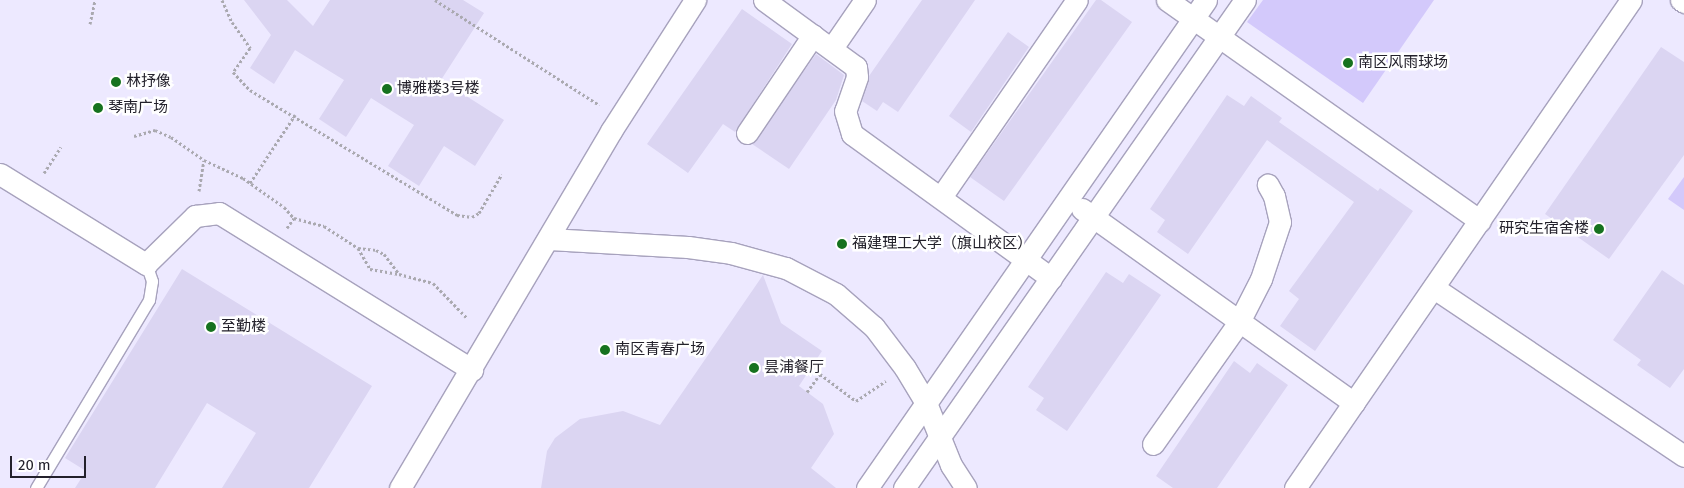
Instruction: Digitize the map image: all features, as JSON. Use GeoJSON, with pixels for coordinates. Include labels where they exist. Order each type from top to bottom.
{"type":"FeatureCollection","features":[{"type":"Feature","properties":{"kind":"street"},"geometry":{"type":"LineString","coordinates":[[400,488],[472,370],[619,117],[695,0]]}},
{"type":"Feature","properties":{"kind":"street"},"geometry":{"type":"LineString","coordinates":[[764,0],[851,62],[858,72],[845,111],[852,134],[1051,278]]}},
{"type":"Feature","properties":{"kind":"street"},"geometry":{"type":"LineString","coordinates":[[832,48],[866,0]]}},
{"type":"Feature","properties":{"kind":"street"},"geometry":{"type":"LineString","coordinates":[[941,197],[1078,0]]}},
{"type":"Feature","properties":{"kind":"street"},"geometry":{"type":"LineString","coordinates":[[1167,0],[1480,220]]}},
{"type":"Feature","properties":{"kind":"street"},"geometry":{"type":"LineString","coordinates":[[867,488],[1069,200],[1206,0]]}},
{"type":"Feature","properties":{"kind":"street"},"geometry":{"type":"LineString","coordinates":[[904,488],[1245,0]]}},
{"type":"Feature","properties":{"kind":"street"},"geometry":{"type":"LineString","coordinates":[[1295,488],[1631,0]]}},
{"type":"Feature","properties":{"kind":"street"},"geometry":{"type":"LineString","coordinates":[[747,134],[813,35]]}},
{"type":"Feature","properties":{"kind":"street"},"geometry":{"type":"LineString","coordinates":[[0,174],[146,264],[195,216],[208,212],[225,215],[472,370]]}},
{"type":"Feature","properties":{"kind":"street"},"geometry":{"type":"LineString","coordinates":[[1153,444],[1239,322],[1277,241],[1280,222],[1278,209],[1268,185]]}},
{"type":"Feature","properties":{"kind":"street"},"geometry":{"type":"LineString","coordinates":[[1069,200],[1354,403]]}},
{"type":"Feature","properties":{"kind":"street"},"geometry":{"type":"LineString","coordinates":[[549,239],[688,247],[756,258],[786,268],[850,304],[874,327],[905,368],[926,403],[939,438],[966,488]]}},
{"type":"Feature","properties":{"kind":"street"},"geometry":{"type":"LineString","coordinates":[[1434,288],[1684,456]]}},
{"type":"Feature","properties":{"kind":"lane"},"geometry":{"type":"LineString","coordinates":[[36,488],[150,300],[152,281],[146,264]]}},
{"type":"Feature","properties":{"kind":"path"},"geometry":{"type":"LineString","coordinates":[[90,24],[95,0]]}},
{"type":"Feature","properties":{"kind":"path"},"geometry":{"type":"LineString","coordinates":[[222,0],[232,22],[250,48],[233,72],[250,90],[465,217],[472,217],[485,207],[502,174]]}},
{"type":"Feature","properties":{"kind":"path"},"geometry":{"type":"LineString","coordinates":[[435,0],[619,117]]}},
{"type":"Feature","properties":{"kind":"path"},"geometry":{"type":"LineString","coordinates":[[250,183],[295,116]]}},
{"type":"Feature","properties":{"kind":"path"},"geometry":{"type":"LineString","coordinates":[[134,136],[149,131],[162,132],[204,160],[232,171],[284,207],[294,218],[324,226],[358,248],[370,270],[399,274],[433,284],[467,318]]}},
{"type":"Feature","properties":{"kind":"path"},"geometry":{"type":"LineString","coordinates":[[31,193],[61,146]]}},
{"type":"Feature","properties":{"kind":"path"},"geometry":{"type":"LineString","coordinates":[[195,216],[204,160]]}},
{"type":"Feature","properties":{"kind":"path"},"geometry":{"type":"LineString","coordinates":[[358,248],[368,247],[384,254],[399,274]]}},
{"type":"Feature","properties":{"kind":"path"},"geometry":{"type":"LineString","coordinates":[[807,392],[820,374],[856,401],[905,368]]}},
{"type":"Feature","properties":{"kind":"shaded area","name":"福建理工大学（旗山校区）"},"geometry":{"type":"Polygon","coordinates":[[[0,0],[1684,0],[1684,488],[0,488],[0,0]]]}},
{"type":"Feature","properties":{"kind":"shaded area","name":"南区风雨球场"},"geometry":{"type":"Polygon","coordinates":[[[1263,0],[1434,0],[1363,103],[1247,22],[1263,0]]]}},
{"type":"Feature","properties":{"kind":"shaded area"},"geometry":{"type":"Polygon","coordinates":[[[1684,177],[1684,210],[1668,199],[1684,177]]]}},
{"type":"Feature","properties":{"kind":"building","name":"博雅楼3号楼"},"geometry":{"type":"Polygon","coordinates":[[[244,0],[287,0],[313,26],[330,0],[463,0],[484,13],[441,80],[504,120],[475,166],[444,146],[419,186],[388,166],[414,125],[371,98],[346,137],[319,119],[344,80],[295,50],[274,84],[250,68],[271,35],[244,0]]]}},
{"type":"Feature","properties":{"kind":"building"},"geometry":{"type":"Polygon","coordinates":[[[922,0],[975,0],[898,112],[883,102],[877,111],[862,101],[869,76],[922,0]]]}},
{"type":"Feature","properties":{"kind":"building"},"geometry":{"type":"Polygon","coordinates":[[[1096,0],[1101,0],[1132,22],[1004,201],[970,177],[1096,0]]]}},
{"type":"Feature","properties":{"kind":"building"},"geometry":{"type":"Polygon","coordinates":[[[742,9],[792,44],[735,132],[723,124],[688,173],[647,144],[742,9]]]}},
{"type":"Feature","properties":{"kind":"building"},"geometry":{"type":"Polygon","coordinates":[[[1008,32],[1029,47],[971,132],[949,116],[1008,32]]]}},
{"type":"Feature","properties":{"kind":"building","name":"研究生宿舍楼"},"geometry":{"type":"Polygon","coordinates":[[[1661,47],[1684,62],[1684,155],[1609,259],[1545,214],[1661,47]]]}},
{"type":"Feature","properties":{"kind":"building"},"geometry":{"type":"Polygon","coordinates":[[[816,54],[844,75],[836,100],[789,169],[752,144],[816,54]]]}},
{"type":"Feature","properties":{"kind":"building"},"geometry":{"type":"Polygon","coordinates":[[[1227,95],[1244,106],[1251,96],[1282,118],[1279,122],[1378,191],[1380,188],[1413,211],[1315,351],[1280,326],[1299,299],[1289,291],[1354,202],[1267,140],[1188,254],[1157,232],[1165,220],[1150,209],[1227,95]]]}},
{"type":"Feature","properties":{"kind":"building","name":"至勤楼"},"geometry":{"type":"Polygon","coordinates":[[[182,269],[372,386],[309,488],[222,488],[256,433],[207,403],[155,488],[75,488],[86,471],[65,458],[182,269]]]}},
{"type":"Feature","properties":{"kind":"building"},"geometry":{"type":"Polygon","coordinates":[[[1662,270],[1684,285],[1684,369],[1670,388],[1637,365],[1641,360],[1613,340],[1662,270]]]}},
{"type":"Feature","properties":{"kind":"building"},"geometry":{"type":"Polygon","coordinates":[[[1106,272],[1123,283],[1129,274],[1161,295],[1067,431],[1036,410],[1044,398],[1028,387],[1106,272]]]}},
{"type":"Feature","properties":{"kind":"building","name":"昙浦餐厅"},"geometry":{"type":"Polygon","coordinates":[[[763,275],[781,323],[822,351],[799,386],[823,404],[834,434],[811,468],[836,488],[541,488],[547,451],[555,438],[580,419],[623,411],[660,425],[763,275]]]}},
{"type":"Feature","properties":{"kind":"building"},"geometry":{"type":"Polygon","coordinates":[[[1234,361],[1250,373],[1257,363],[1288,385],[1217,488],[1173,488],[1156,476],[1234,361]]]}},
{"type":"Feature","properties":{"kind":"place","name":"南区风雨球场"},"geometry":{"type":"Point","coordinates":[1348,63]}},
{"type":"Feature","properties":{"kind":"place","name":"林抒像"},"geometry":{"type":"Point","coordinates":[116,82]}},
{"type":"Feature","properties":{"kind":"place","name":"博雅楼3号楼"},"geometry":{"type":"Point","coordinates":[387,89]}},
{"type":"Feature","properties":{"kind":"place","name":"琴南广场"},"geometry":{"type":"Point","coordinates":[98,108]}},
{"type":"Feature","properties":{"kind":"place","name":"研究生宿舍楼"},"geometry":{"type":"Point","coordinates":[1599,229]}},
{"type":"Feature","properties":{"kind":"place","name":"福建理工大学（旗山校区）"},"geometry":{"type":"Point","coordinates":[842,244]}},
{"type":"Feature","properties":{"kind":"place","name":"至勤楼"},"geometry":{"type":"Point","coordinates":[211,327]}},
{"type":"Feature","properties":{"kind":"place","name":"南区青春广场"},"geometry":{"type":"Point","coordinates":[605,350]}},
{"type":"Feature","properties":{"kind":"place","name":"昙浦餐厅"},"geometry":{"type":"Point","coordinates":[754,368]}}]}
